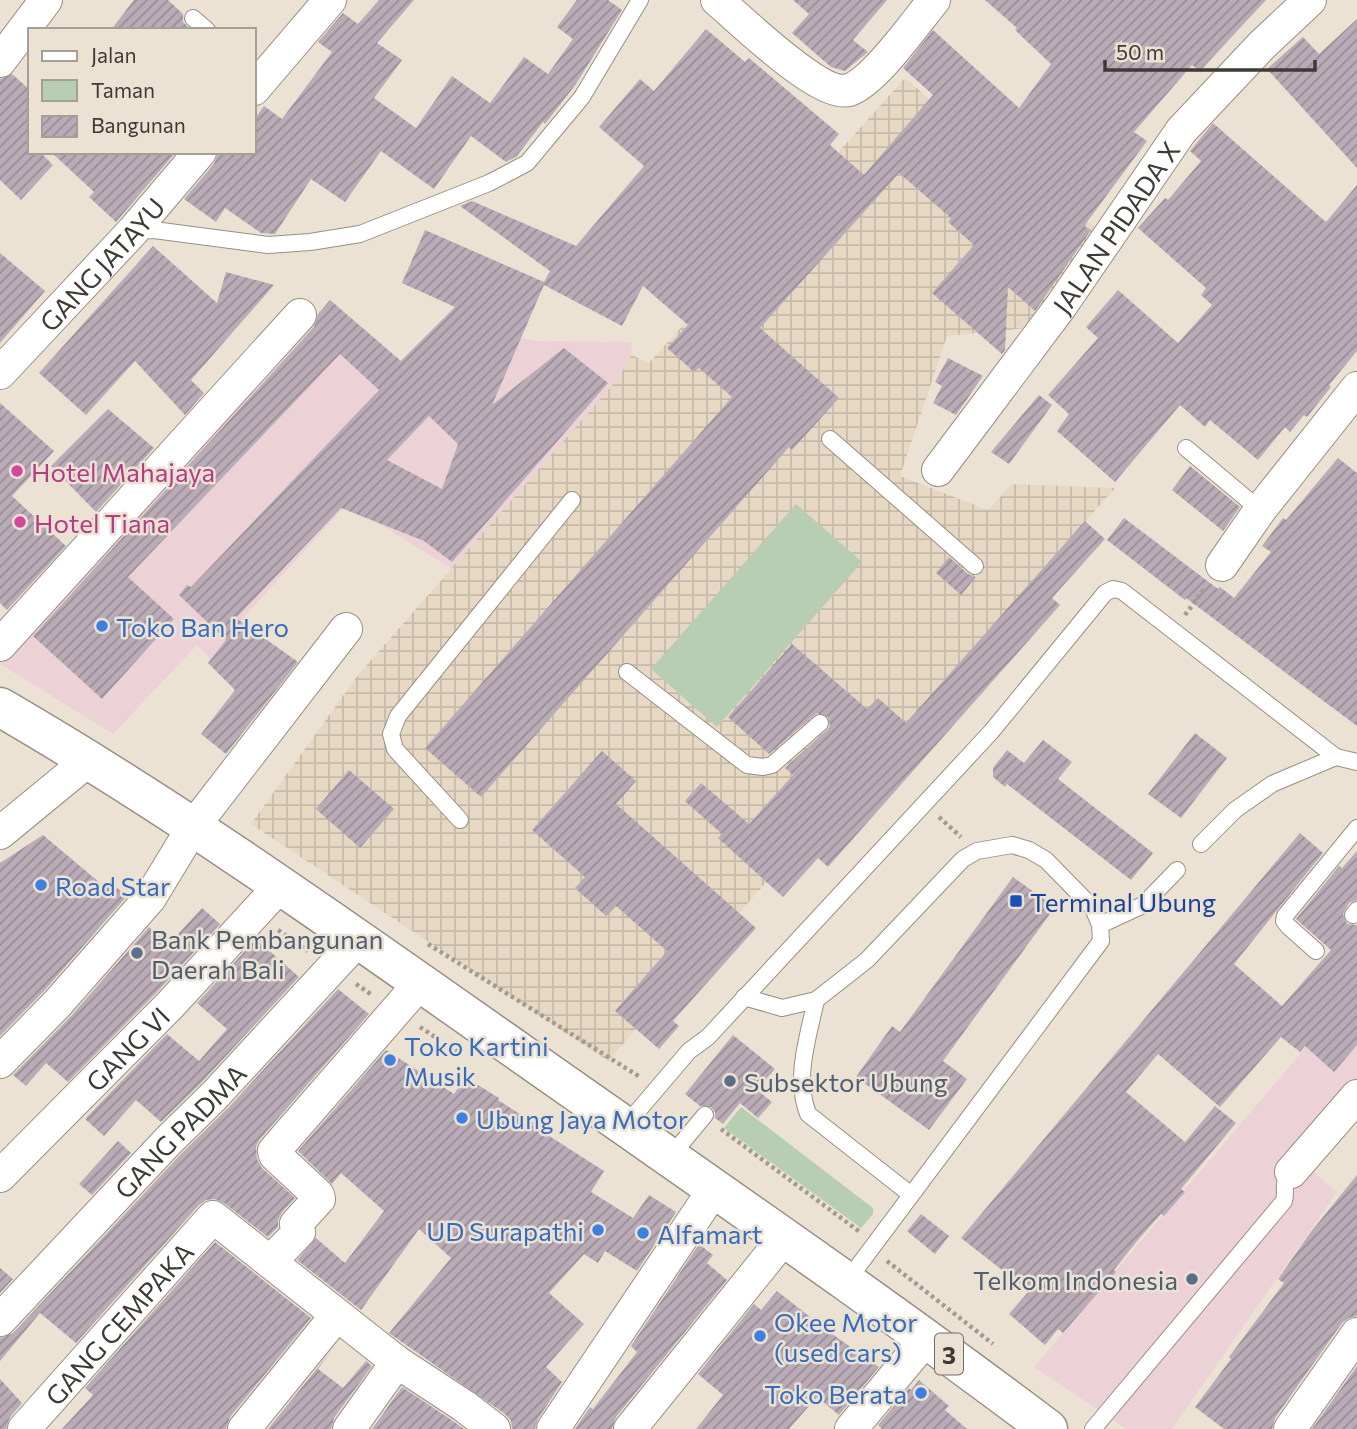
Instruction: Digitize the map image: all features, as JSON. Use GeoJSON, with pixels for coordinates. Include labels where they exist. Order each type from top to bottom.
{"type":"FeatureCollection","features":[{"type":"Feature","properties":{"kind":"highway","name":"3"},"geometry":{"type":"LineString","coordinates":[[0,708],[90,759],[193,827],[268,899],[358,940],[928,1338],[1048,1429]]}},
{"type":"Feature","properties":{"kind":"street"},"geometry":{"type":"LineString","coordinates":[[0,61],[46,0]]}},
{"type":"Feature","properties":{"kind":"street"},"geometry":{"type":"LineString","coordinates":[[257,80],[330,0]]}},
{"type":"Feature","properties":{"kind":"street"},"geometry":{"type":"LineString","coordinates":[[717,0],[805,75],[829,88],[847,91],[864,81],[934,0]]}},
{"type":"Feature","properties":{"kind":"street","name":"JALAN PIDADA X"},"geometry":{"type":"LineString","coordinates":[[938,470],[1061,306],[1181,131],[1262,45],[1310,0]]}},
{"type":"Feature","properties":{"kind":"street","name":"GANG JATAYU"},"geometry":{"type":"LineString","coordinates":[[0,373],[132,231],[198,154]]}},
{"type":"Feature","properties":{"kind":"street"},"geometry":{"type":"LineString","coordinates":[[0,645],[300,315]]}},
{"type":"Feature","properties":{"kind":"street"},"geometry":{"type":"LineString","coordinates":[[1222,565],[1260,510],[1357,388]]}},
{"type":"Feature","properties":{"kind":"street"},"geometry":{"type":"LineString","coordinates":[[0,1062],[57,1004],[150,898],[193,827],[346,629]]}},
{"type":"Feature","properties":{"kind":"street"},"geometry":{"type":"LineString","coordinates":[[0,833],[90,759]]}},
{"type":"Feature","properties":{"kind":"street","name":"GANG VI"},"geometry":{"type":"LineString","coordinates":[[0,1176],[171,1004],[268,899]]}},
{"type":"Feature","properties":{"kind":"street","name":"GANG PADMA"},"geometry":{"type":"LineString","coordinates":[[0,1320],[169,1140],[214,1096],[358,940]]}},
{"type":"Feature","properties":{"kind":"street"},"geometry":{"type":"LineString","coordinates":[[420,983],[274,1151],[319,1199],[296,1224],[299,1232],[270,1262],[397,1362],[494,1429]]}},
{"type":"Feature","properties":{"kind":"street"},"geometry":{"type":"LineString","coordinates":[[1291,1172],[1357,1097]]}},
{"type":"Feature","properties":{"kind":"street"},"geometry":{"type":"LineString","coordinates":[[554,1429],[715,1188]]}},
{"type":"Feature","properties":{"kind":"street","name":"GANG CEMPAKA"},"geometry":{"type":"LineString","coordinates":[[24,1429],[213,1217],[270,1262]]}},
{"type":"Feature","properties":{"kind":"street"},"geometry":{"type":"LineString","coordinates":[[630,1429],[785,1237]]}},
{"type":"Feature","properties":{"kind":"street"},"geometry":{"type":"LineString","coordinates":[[244,1429],[337,1316]]}},
{"type":"Feature","properties":{"kind":"street"},"geometry":{"type":"LineString","coordinates":[[1290,1429],[1357,1334]]}},
{"type":"Feature","properties":{"kind":"street"},"geometry":{"type":"LineString","coordinates":[[851,1429],[928,1338]]}},
{"type":"Feature","properties":{"kind":"street"},"geometry":{"type":"LineString","coordinates":[[349,1429],[397,1362]]}},
{"type":"Feature","properties":{"kind":"lane"},"geometry":{"type":"LineString","coordinates":[[132,231],[154,230],[268,245],[310,242],[360,234],[489,183],[527,163],[582,97],[640,0]]}},
{"type":"Feature","properties":{"kind":"lane"},"geometry":{"type":"LineString","coordinates":[[193,18],[205,28]]}},
{"type":"Feature","properties":{"kind":"lane"},"geometry":{"type":"LineString","coordinates":[[830,439],[975,566]]}},
{"type":"Feature","properties":{"kind":"lane"},"geometry":{"type":"LineString","coordinates":[[1186,448],[1260,510]]}},
{"type":"Feature","properties":{"kind":"lane"},"geometry":{"type":"LineString","coordinates":[[460,820],[395,749],[391,734],[398,716],[572,500]]}},
{"type":"Feature","properties":{"kind":"lane"},"geometry":{"type":"LineString","coordinates":[[625,1125],[689,1051],[708,1037],[925,804],[1038,677],[1105,593],[1113,589],[1122,592],[1336,757],[1357,762]]}},
{"type":"Feature","properties":{"kind":"lane"},"geometry":{"type":"LineString","coordinates":[[627,672],[747,765],[772,765],[820,723]]}},
{"type":"Feature","properties":{"kind":"lane"},"geometry":{"type":"LineString","coordinates":[[1201,844],[1235,810],[1272,784],[1336,757]]}},
{"type":"Feature","properties":{"kind":"lane"},"geometry":{"type":"LineString","coordinates":[[1317,950],[1288,926],[1284,916],[1357,828]]}},
{"type":"Feature","properties":{"kind":"lane"},"geometry":{"type":"LineString","coordinates":[[744,997],[782,1007],[816,1000],[867,960],[963,859],[977,851],[1012,845],[1038,855],[1093,908],[1100,925],[1101,941],[847,1281]]}},
{"type":"Feature","properties":{"kind":"lane"},"geometry":{"type":"LineString","coordinates":[[1100,925],[1143,905],[1177,870]]}},
{"type":"Feature","properties":{"kind":"lane"},"geometry":{"type":"LineString","coordinates":[[816,1000],[801,1075],[803,1100],[808,1114],[910,1194]]}},
{"type":"Feature","properties":{"kind":"lane"},"geometry":{"type":"LineString","coordinates":[[670,1157],[705,1116]]}},
{"type":"Feature","properties":{"kind":"lane"},"geometry":{"type":"LineString","coordinates":[[1093,1429],[1283,1201],[1286,1195],[1284,1184],[1291,1172]]}},
{"type":"Feature","properties":{"kind":"path"},"geometry":{"type":"LineString","coordinates":[[1174,632],[1222,565]]}},
{"type":"Feature","properties":{"kind":"path"},"geometry":{"type":"LineString","coordinates":[[925,804],[977,851]]}},
{"type":"Feature","properties":{"kind":"path"},"geometry":{"type":"LineString","coordinates":[[268,899],[332,968],[464,1057]]}},
{"type":"Feature","properties":{"kind":"path"},"geometry":{"type":"LineString","coordinates":[[705,1116],[875,1242],[887,1260],[1001,1350]]}},
{"type":"Feature","properties":{"kind":"shaded area"},"geometry":{"type":"Polygon","coordinates":[[[905,78],[1026,182],[1102,231],[1037,327],[947,336],[900,476],[988,510],[1012,484],[1115,488],[608,1061],[251,824],[358,675],[618,379],[631,355],[649,363],[905,78]]]}},
{"type":"Feature","properties":{"kind":"shaded area"},"geometry":{"type":"Polygon","coordinates":[[[330,300],[401,361],[439,323],[536,341],[632,342],[631,355],[618,379],[452,569],[347,504],[240,622],[211,660],[197,645],[113,734],[0,664],[0,660],[100,544],[330,300]]]}},
{"type":"Feature","properties":{"kind":"shaded area","name":"Telkom Indonesia"},"geometry":{"type":"Polygon","coordinates":[[[1357,987],[1357,1091],[1299,1159],[1337,1192],[1172,1429],[1126,1429],[1034,1367],[1357,987]]]}},
{"type":"Feature","properties":{"kind":"green space"},"geometry":{"type":"Polygon","coordinates":[[[796,504],[862,562],[717,727],[651,669],[796,504]]]}},
{"type":"Feature","properties":{"kind":"green space"},"geometry":{"type":"Polygon","coordinates":[[[741,1107],[873,1208],[873,1214],[861,1228],[724,1128],[741,1107]]]}},
{"type":"Feature","properties":{"kind":"building"},"geometry":{"type":"Polygon","coordinates":[[[134,0],[168,0],[183,14],[183,22],[189,28],[113,28],[134,0]]]}},
{"type":"Feature","properties":{"kind":"building"},"geometry":{"type":"Polygon","coordinates":[[[379,0],[414,0],[377,43],[402,60],[374,98],[416,128],[452,76],[490,103],[524,57],[548,74],[573,39],[557,27],[577,0],[608,0],[622,10],[576,84],[517,156],[506,162],[471,136],[434,189],[381,151],[345,202],[311,179],[275,234],[261,233],[225,208],[216,222],[184,199],[214,164],[217,154],[256,154],[256,117],[264,106],[282,119],[332,52],[318,42],[343,13],[358,24],[379,0]]]}},
{"type":"Feature","properties":{"kind":"building"},"geometry":{"type":"Polygon","coordinates":[[[793,0],[887,0],[853,40],[868,52],[845,71],[831,67],[792,33],[809,14],[793,0]]]}},
{"type":"Feature","properties":{"kind":"building"},"geometry":{"type":"Polygon","coordinates":[[[985,0],[1266,0],[1200,71],[1192,65],[1134,132],[1147,141],[1084,226],[1091,230],[1035,311],[1008,287],[1005,350],[1002,354],[932,293],[974,245],[948,222],[951,218],[899,173],[760,328],[839,398],[792,450],[789,447],[481,797],[425,748],[732,397],[699,368],[694,372],[667,348],[688,325],[643,286],[622,326],[544,285],[492,405],[564,348],[608,383],[452,562],[424,541],[341,508],[236,618],[298,662],[226,754],[201,734],[235,690],[208,663],[226,640],[179,595],[187,585],[191,587],[379,390],[340,354],[128,577],[174,619],[102,699],[33,636],[314,327],[318,314],[330,300],[401,361],[455,307],[402,283],[425,230],[544,282],[550,271],[460,206],[472,201],[576,246],[644,166],[599,127],[640,79],[654,91],[706,29],[745,62],[749,58],[839,134],[830,145],[864,175],[933,95],[903,68],[933,30],[1019,108],[1051,64],[1015,30],[1017,28],[985,0]],[[429,416],[387,460],[442,489],[458,444],[429,416]]]}},
{"type":"Feature","properties":{"kind":"building"},"geometry":{"type":"Polygon","coordinates":[[[1357,19],[1357,168],[1267,69],[1303,37],[1319,54],[1357,19]]]}},
{"type":"Feature","properties":{"kind":"building"},"geometry":{"type":"Polygon","coordinates":[[[12,74],[28,88],[28,154],[42,154],[53,165],[21,200],[0,180],[0,79],[12,74]]]}},
{"type":"Feature","properties":{"kind":"building"},"geometry":{"type":"Polygon","coordinates":[[[1213,123],[1326,222],[1357,185],[1357,351],[1307,417],[1304,415],[1290,432],[1285,427],[1258,460],[1210,420],[1205,427],[1180,405],[1115,482],[1057,431],[1069,414],[1048,395],[1098,338],[1086,327],[1118,290],[1178,343],[1212,305],[1201,295],[1206,288],[1138,228],[1165,198],[1168,200],[1201,161],[1190,151],[1213,123]]]}},
{"type":"Feature","properties":{"kind":"building"},"geometry":{"type":"Polygon","coordinates":[[[53,154],[174,154],[116,222],[89,197],[94,192],[53,154]]]}},
{"type":"Feature","properties":{"kind":"building"},"geometry":{"type":"Polygon","coordinates":[[[153,246],[217,303],[226,272],[274,285],[191,380],[204,393],[185,415],[135,361],[86,415],[39,373],[153,246]]]}},
{"type":"Feature","properties":{"kind":"building"},"geometry":{"type":"Polygon","coordinates":[[[0,253],[45,291],[0,343],[0,253]]]}},
{"type":"Feature","properties":{"kind":"building"},"geometry":{"type":"Polygon","coordinates":[[[948,358],[983,376],[956,415],[933,403],[942,386],[935,382],[948,358]]]}},
{"type":"Feature","properties":{"kind":"building"},"geometry":{"type":"Polygon","coordinates":[[[1039,395],[1052,405],[1009,464],[991,452],[1039,395]]]}},
{"type":"Feature","properties":{"kind":"building"},"geometry":{"type":"Polygon","coordinates":[[[0,403],[54,451],[12,496],[66,546],[7,610],[0,603],[0,403]]]}},
{"type":"Feature","properties":{"kind":"building"},"geometry":{"type":"Polygon","coordinates":[[[108,409],[154,448],[96,512],[51,466],[108,409]]]}},
{"type":"Feature","properties":{"kind":"building"},"geometry":{"type":"Polygon","coordinates":[[[1338,458],[1357,473],[1357,726],[1107,540],[1124,518],[1218,589],[1220,587],[1234,598],[1271,552],[1262,546],[1283,518],[1286,520],[1338,458]]]}},
{"type":"Feature","properties":{"kind":"building"},"geometry":{"type":"Polygon","coordinates":[[[1190,466],[1240,507],[1223,531],[1172,490],[1190,466]]]}},
{"type":"Feature","properties":{"kind":"building"},"geometry":{"type":"Polygon","coordinates":[[[1085,521],[1105,539],[1052,598],[1060,605],[828,867],[818,858],[783,897],[718,838],[722,834],[685,801],[701,783],[749,824],[793,775],[785,768],[830,726],[828,717],[817,713],[769,754],[728,717],[792,644],[867,709],[878,698],[906,723],[1085,521]]]}},
{"type":"Feature","properties":{"kind":"building"},"geometry":{"type":"Polygon","coordinates":[[[949,557],[968,574],[976,577],[961,595],[936,573],[949,557]]]}},
{"type":"Feature","properties":{"kind":"building"},"geometry":{"type":"Polygon","coordinates":[[[1195,733],[1227,758],[1181,818],[1148,794],[1195,733]]]}},
{"type":"Feature","properties":{"kind":"building"},"geometry":{"type":"Polygon","coordinates":[[[1043,740],[1072,762],[1058,779],[1153,853],[1131,880],[1007,784],[1005,787],[993,777],[993,768],[1007,750],[1024,763],[1043,740]]]}},
{"type":"Feature","properties":{"kind":"building"},"geometry":{"type":"Polygon","coordinates":[[[602,751],[636,781],[616,804],[756,928],[673,1021],[679,1026],[659,1049],[615,1011],[667,951],[616,906],[606,916],[575,888],[585,877],[532,830],[602,751]]]}},
{"type":"Feature","properties":{"kind":"building"},"geometry":{"type":"Polygon","coordinates":[[[349,770],[394,809],[360,848],[316,809],[349,770]]]}},
{"type":"Feature","properties":{"kind":"building"},"geometry":{"type":"Polygon","coordinates":[[[1300,833],[1323,853],[1234,964],[1282,1006],[1331,950],[1296,919],[1339,866],[1342,868],[1357,851],[1357,900],[1349,903],[1343,914],[1347,924],[1357,925],[1357,1045],[1334,1072],[1305,1046],[1300,1052],[1281,1037],[1220,1107],[1158,1054],[1126,1092],[1185,1142],[1215,1106],[1236,1123],[1181,1189],[1185,1192],[1137,1241],[1114,1270],[1116,1272],[1063,1333],[1058,1329],[1045,1345],[1009,1314],[1029,1291],[961,1238],[1300,833]]]}},
{"type":"Feature","properties":{"kind":"building"},"geometry":{"type":"Polygon","coordinates":[[[43,835],[106,888],[111,883],[127,896],[44,991],[0,1036],[0,863],[43,835]]]}},
{"type":"Feature","properties":{"kind":"building"},"geometry":{"type":"Polygon","coordinates":[[[1013,877],[1055,907],[943,1061],[967,1079],[929,1130],[856,1077],[892,1026],[900,1032],[1013,877]]]}},
{"type":"Feature","properties":{"kind":"building"},"geometry":{"type":"Polygon","coordinates":[[[202,908],[220,924],[68,1082],[46,1063],[26,1086],[13,1075],[71,1016],[149,927],[169,944],[202,908]]]}},
{"type":"Feature","properties":{"kind":"building"},"geometry":{"type":"Polygon","coordinates":[[[256,939],[299,977],[161,1122],[136,1100],[104,1136],[85,1119],[167,1034],[199,1061],[227,1029],[197,1003],[256,939]]]}},
{"type":"Feature","properties":{"kind":"building"},"geometry":{"type":"Polygon","coordinates":[[[338,989],[369,1014],[256,1146],[257,1159],[262,1168],[295,1198],[282,1212],[278,1227],[268,1237],[224,1203],[215,1199],[206,1200],[76,1343],[40,1313],[0,1361],[0,1338],[13,1333],[338,989]]]}},
{"type":"Feature","properties":{"kind":"building","name":"Subsektor Ubung"},"geometry":{"type":"Polygon","coordinates":[[[733,1035],[775,1069],[757,1090],[772,1102],[758,1118],[740,1103],[723,1124],[715,1118],[711,1107],[700,1106],[685,1094],[733,1035]]]}},
{"type":"Feature","properties":{"kind":"building"},"geometry":{"type":"Polygon","coordinates":[[[386,1050],[454,1094],[465,1077],[499,1098],[498,1100],[534,1123],[532,1125],[604,1171],[591,1192],[633,1218],[649,1195],[676,1212],[637,1271],[605,1251],[598,1263],[584,1254],[549,1293],[584,1324],[546,1367],[562,1382],[538,1419],[535,1429],[512,1429],[511,1421],[505,1414],[389,1333],[451,1258],[419,1229],[361,1310],[297,1260],[316,1238],[345,1263],[384,1211],[341,1173],[332,1184],[298,1151],[386,1050]]]}},
{"type":"Feature","properties":{"kind":"building"},"geometry":{"type":"Polygon","coordinates":[[[118,1141],[131,1153],[92,1195],[79,1184],[118,1141]]]}},
{"type":"Feature","properties":{"kind":"building"},"geometry":{"type":"Polygon","coordinates":[[[1357,1175],[1357,1316],[1342,1323],[1275,1418],[1272,1429],[1224,1429],[1195,1407],[1284,1283],[1278,1279],[1310,1233],[1357,1175]]]}},
{"type":"Feature","properties":{"kind":"building"},"geometry":{"type":"Polygon","coordinates":[[[921,1214],[949,1236],[935,1254],[907,1231],[921,1214]]]}},
{"type":"Feature","properties":{"kind":"building"},"geometry":{"type":"Polygon","coordinates":[[[215,1242],[311,1318],[230,1417],[226,1429],[62,1429],[93,1395],[85,1388],[215,1242]]]}},
{"type":"Feature","properties":{"kind":"building"},"geometry":{"type":"Polygon","coordinates":[[[699,1244],[713,1255],[707,1263],[727,1280],[616,1417],[612,1429],[575,1429],[590,1407],[593,1409],[637,1352],[631,1346],[699,1244]]]}},
{"type":"Feature","properties":{"kind":"building"},"geometry":{"type":"Polygon","coordinates":[[[0,1268],[13,1279],[0,1293],[0,1268]]]}},
{"type":"Feature","properties":{"kind":"building"},"geometry":{"type":"Polygon","coordinates":[[[777,1291],[879,1367],[839,1415],[817,1397],[789,1429],[696,1429],[723,1395],[698,1374],[754,1304],[761,1310],[777,1291]]]}},
{"type":"Feature","properties":{"kind":"building"},"geometry":{"type":"Polygon","coordinates":[[[332,1350],[318,1369],[343,1388],[366,1361],[372,1366],[334,1418],[331,1429],[268,1429],[332,1350]]]}},
{"type":"Feature","properties":{"kind":"building"},"geometry":{"type":"Polygon","coordinates":[[[1357,1366],[1357,1429],[1312,1429],[1357,1366]]]}},
{"type":"Feature","properties":{"kind":"building"},"geometry":{"type":"Polygon","coordinates":[[[0,1379],[22,1403],[10,1417],[6,1429],[0,1429],[0,1379]]]}},
{"type":"Feature","properties":{"kind":"building","name":"Toko Berata"},"geometry":{"type":"Polygon","coordinates":[[[919,1380],[949,1406],[945,1410],[967,1429],[882,1429],[878,1425],[919,1380]]]}},
{"type":"Feature","properties":{"kind":"building"},"geometry":{"type":"Polygon","coordinates":[[[402,1387],[453,1421],[464,1429],[372,1429],[402,1387]]]}},
{"type":"Feature","properties":{"kind":"place","name":"Hotel Mahajaya"},"geometry":{"type":"Point","coordinates":[17,471]}},
{"type":"Feature","properties":{"kind":"place","name":"Hotel Tiana"},"geometry":{"type":"Point","coordinates":[20,522]}},
{"type":"Feature","properties":{"kind":"place","name":"Toko Ban Hero"},"geometry":{"type":"Point","coordinates":[102,626]}},
{"type":"Feature","properties":{"kind":"place","name":"Road Star"},"geometry":{"type":"Point","coordinates":[41,885]}},
{"type":"Feature","properties":{"kind":"place","name":"Terminal Ubung"},"geometry":{"type":"Point","coordinates":[1016,901]}},
{"type":"Feature","properties":{"kind":"place","name":"Bank Pembangunan Daerah Bali"},"geometry":{"type":"Point","coordinates":[137,953]}},
{"type":"Feature","properties":{"kind":"place","name":"Toko Kartini Musik"},"geometry":{"type":"Point","coordinates":[390,1060]}},
{"type":"Feature","properties":{"kind":"place","name":"Subsektor Ubung"},"geometry":{"type":"Point","coordinates":[730,1081]}},
{"type":"Feature","properties":{"kind":"place","name":"Ubung Jaya Motor"},"geometry":{"type":"Point","coordinates":[462,1118]}},
{"type":"Feature","properties":{"kind":"place","name":"UD Surapathi"},"geometry":{"type":"Point","coordinates":[598,1230]}},
{"type":"Feature","properties":{"kind":"place","name":"Alfamart"},"geometry":{"type":"Point","coordinates":[643,1233]}},
{"type":"Feature","properties":{"kind":"place","name":"Telkom Indonesia"},"geometry":{"type":"Point","coordinates":[1192,1279]}},
{"type":"Feature","properties":{"kind":"place","name":"Okee Motor (used cars)"},"geometry":{"type":"Point","coordinates":[760,1336]}},
{"type":"Feature","properties":{"kind":"place","name":"Toko Berata"},"geometry":{"type":"Point","coordinates":[921,1393]}}]}
